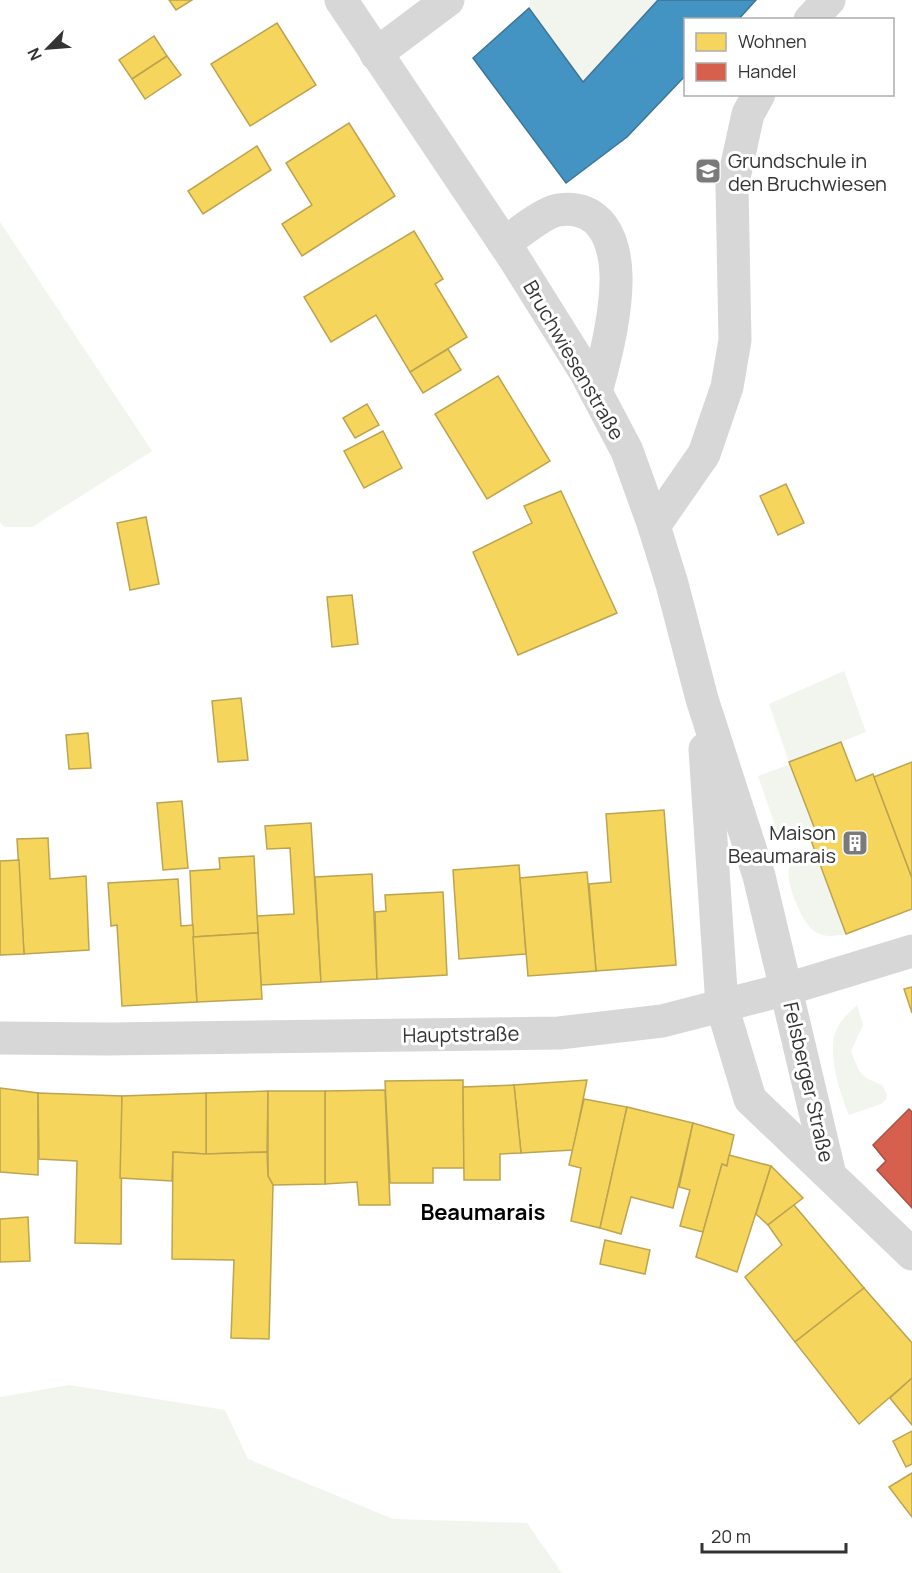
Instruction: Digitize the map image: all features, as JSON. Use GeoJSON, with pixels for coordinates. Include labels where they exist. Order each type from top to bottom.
{"type":"FeatureCollection","features":[{"type":"Feature","properties":{"kind":"street","name":"Bruchwiesenstraße"},"geometry":{"type":"LineString","coordinates":[[340,0],[505,244],[586,373],[627,451],[654,526],[672,584],[702,699],[759,876],[787,989]]}},
{"type":"Feature","properties":{"kind":"street"},"geometry":{"type":"LineString","coordinates":[[376,54],[448,0]]}},
{"type":"Feature","properties":{"kind":"street"},"geometry":{"type":"LineString","coordinates":[[812,18],[829,0]]}},
{"type":"Feature","properties":{"kind":"street"},"geometry":{"type":"LineString","coordinates":[[654,526],[704,454],[727,387],[735,340],[732,187],[748,114],[758,96]]}},
{"type":"Feature","properties":{"kind":"street"},"geometry":{"type":"LineString","coordinates":[[505,244],[521,231],[557,210],[584,211],[600,222],[610,244],[616,274],[606,351],[596,392]]}},
{"type":"Feature","properties":{"kind":"street","name":"Bruchwiesenstraße"},"geometry":{"type":"LineString","coordinates":[[702,699],[722,1006]]}},
{"type":"Feature","properties":{"kind":"street","name":"Hauptstraße"},"geometry":{"type":"LineString","coordinates":[[0,1038],[107,1039],[559,1033],[662,1021],[787,989],[912,951]]}},
{"type":"Feature","properties":{"kind":"street","name":"Felsberger Straße"},"geometry":{"type":"LineString","coordinates":[[787,989],[830,1175]]}},
{"type":"Feature","properties":{"kind":"street","name":"Felsberger Straße"},"geometry":{"type":"LineString","coordinates":[[722,1006],[750,1099],[912,1254]]}},
{"type":"Feature","properties":{"kind":"shaded area"},"geometry":{"type":"Polygon","coordinates":[[[530,0],[658,0],[583,82],[529,8],[530,0]]]}},
{"type":"Feature","properties":{"kind":"shaded area"},"geometry":{"type":"Polygon","coordinates":[[[0,222],[152,451],[32,527],[4,527],[0,522],[0,222]]]}},
{"type":"Feature","properties":{"kind":"shaded area"},"geometry":{"type":"Polygon","coordinates":[[[844,671],[866,732],[789,762],[769,704],[844,671]]]}},
{"type":"Feature","properties":{"kind":"shaded area"},"geometry":{"type":"Polygon","coordinates":[[[791,764],[816,832],[791,841],[778,834],[758,776],[791,764]]]}},
{"type":"Feature","properties":{"kind":"shaded area"},"geometry":{"type":"Polygon","coordinates":[[[814,851],[846,934],[825,936],[814,931],[804,919],[791,890],[790,866],[798,858],[814,851]]]}},
{"type":"Feature","properties":{"kind":"shaded area"},"geometry":{"type":"Polygon","coordinates":[[[857,1005],[863,1025],[851,1051],[861,1073],[882,1085],[887,1095],[886,1100],[881,1104],[849,1115],[836,1073],[833,1050],[836,1031],[840,1023],[857,1005]]]}},
{"type":"Feature","properties":{"kind":"shaded area"},"geometry":{"type":"Polygon","coordinates":[[[69,1385],[225,1410],[248,1459],[393,1519],[527,1523],[562,1573],[0,1573],[0,1397],[69,1385]]]}},
{"type":"Feature","properties":{"kind":"building: Wohnen"},"geometry":{"type":"Polygon","coordinates":[[[169,0],[192,0],[176,10],[169,0]]]}},
{"type":"Feature","properties":{"kind":"building: Wohnen"},"geometry":{"type":"Polygon","coordinates":[[[277,23],[316,85],[250,126],[211,64],[277,23]]]}},
{"type":"Feature","properties":{"kind":"building: Wohnen"},"geometry":{"type":"Polygon","coordinates":[[[154,36],[167,56],[132,79],[119,60],[154,36]]]}},
{"type":"Feature","properties":{"kind":"building: Wohnen"},"geometry":{"type":"Polygon","coordinates":[[[167,56],[181,75],[145,99],[132,79],[167,56]]]}},
{"type":"Feature","properties":{"kind":"building: Wohnen"},"geometry":{"type":"Polygon","coordinates":[[[349,123],[395,196],[302,256],[282,224],[312,205],[286,163],[349,123]]]}},
{"type":"Feature","properties":{"kind":"building: Wohnen"},"geometry":{"type":"Polygon","coordinates":[[[257,146],[271,170],[203,214],[188,191],[257,146]]]}},
{"type":"Feature","properties":{"kind":"building: Wohnen"},"geometry":{"type":"Polygon","coordinates":[[[414,231],[443,279],[435,284],[467,337],[410,372],[376,315],[331,342],[304,297],[414,231]]]}},
{"type":"Feature","properties":{"kind":"building: Wohnen"},"geometry":{"type":"Polygon","coordinates":[[[448,349],[461,370],[423,393],[410,372],[448,349]]]}},
{"type":"Feature","properties":{"kind":"building: Wohnen"},"geometry":{"type":"Polygon","coordinates":[[[498,376],[550,461],[487,499],[435,414],[498,376]]]}},
{"type":"Feature","properties":{"kind":"building: Wohnen"},"geometry":{"type":"Polygon","coordinates":[[[367,404],[379,425],[355,438],[343,418],[367,404]]]}},
{"type":"Feature","properties":{"kind":"building: Wohnen"},"geometry":{"type":"Polygon","coordinates":[[[383,431],[402,468],[364,488],[344,451],[383,431]]]}},
{"type":"Feature","properties":{"kind":"building: Wohnen"},"geometry":{"type":"Polygon","coordinates":[[[786,484],[804,523],[778,535],[760,496],[786,484]]]}},
{"type":"Feature","properties":{"kind":"building: Wohnen"},"geometry":{"type":"Polygon","coordinates":[[[561,491],[617,613],[518,655],[473,552],[532,523],[524,506],[561,491]]]}},
{"type":"Feature","properties":{"kind":"building: Wohnen"},"geometry":{"type":"Polygon","coordinates":[[[146,517],[159,584],[130,590],[117,523],[146,517]]]}},
{"type":"Feature","properties":{"kind":"building: Wohnen"},"geometry":{"type":"Polygon","coordinates":[[[352,595],[358,644],[332,647],[327,597],[352,595]]]}},
{"type":"Feature","properties":{"kind":"building: Wohnen"},"geometry":{"type":"Polygon","coordinates":[[[241,698],[248,760],[218,762],[212,701],[241,698]]]}},
{"type":"Feature","properties":{"kind":"building: Wohnen"},"geometry":{"type":"Polygon","coordinates":[[[88,733],[91,768],[69,769],[66,735],[88,733]]]}},
{"type":"Feature","properties":{"kind":"building: Wohnen","name":"Maison Beaumarais"},"geometry":{"type":"Polygon","coordinates":[[[841,742],[856,781],[873,774],[912,878],[912,909],[846,934],[809,835],[816,832],[789,762],[841,742]]]}},
{"type":"Feature","properties":{"kind":"building: Wohnen"},"geometry":{"type":"Polygon","coordinates":[[[912,762],[912,878],[874,777],[912,762]]]}},
{"type":"Feature","properties":{"kind":"building: Wohnen"},"geometry":{"type":"Polygon","coordinates":[[[182,801],[188,868],[163,870],[157,803],[182,801]]]}},
{"type":"Feature","properties":{"kind":"building: Wohnen"},"geometry":{"type":"Polygon","coordinates":[[[664,810],[676,965],[596,971],[589,884],[611,882],[606,814],[664,810]]]}},
{"type":"Feature","properties":{"kind":"building: Wohnen"},"geometry":{"type":"Polygon","coordinates":[[[311,823],[321,982],[261,985],[257,916],[294,914],[290,848],[267,849],[265,826],[311,823]]]}},
{"type":"Feature","properties":{"kind":"building: Wohnen"},"geometry":{"type":"Polygon","coordinates":[[[48,838],[50,879],[86,876],[89,950],[24,954],[17,839],[48,838]]]}},
{"type":"Feature","properties":{"kind":"building: Wohnen"},"geometry":{"type":"Polygon","coordinates":[[[254,856],[258,933],[193,937],[190,871],[220,869],[219,858],[254,856]]]}},
{"type":"Feature","properties":{"kind":"building: Wohnen"},"geometry":{"type":"Polygon","coordinates":[[[19,860],[24,954],[0,955],[0,861],[19,860]]]}},
{"type":"Feature","properties":{"kind":"building: Wohnen"},"geometry":{"type":"Polygon","coordinates":[[[519,865],[526,954],[459,959],[453,870],[519,865]]]}},
{"type":"Feature","properties":{"kind":"building: Wohnen"},"geometry":{"type":"Polygon","coordinates":[[[587,872],[596,971],[528,976],[520,878],[587,872]]]}},
{"type":"Feature","properties":{"kind":"building: Wohnen"},"geometry":{"type":"Polygon","coordinates":[[[372,874],[377,979],[321,982],[315,877],[372,874]]]}},
{"type":"Feature","properties":{"kind":"building: Wohnen"},"geometry":{"type":"Polygon","coordinates":[[[178,879],[181,926],[193,925],[197,1002],[122,1006],[117,925],[111,926],[108,883],[178,879]]]}},
{"type":"Feature","properties":{"kind":"building: Wohnen"},"geometry":{"type":"Polygon","coordinates":[[[443,892],[447,975],[377,979],[375,912],[386,911],[385,895],[443,892]]]}},
{"type":"Feature","properties":{"kind":"building: Wohnen"},"geometry":{"type":"Polygon","coordinates":[[[258,933],[262,999],[197,1002],[193,937],[258,933]]]}},
{"type":"Feature","properties":{"kind":"building: Wohnen"},"geometry":{"type":"Polygon","coordinates":[[[912,987],[912,1013],[904,989],[912,987]]]}},
{"type":"Feature","properties":{"kind":"building: Wohnen"},"geometry":{"type":"Polygon","coordinates":[[[463,1080],[464,1168],[433,1168],[433,1183],[390,1183],[385,1081],[463,1080]]]}},
{"type":"Feature","properties":{"kind":"building: Wohnen"},"geometry":{"type":"Polygon","coordinates":[[[587,1080],[573,1150],[521,1153],[514,1085],[587,1080]]]}},
{"type":"Feature","properties":{"kind":"building: Wohnen"},"geometry":{"type":"Polygon","coordinates":[[[514,1085],[521,1153],[500,1154],[500,1180],[464,1180],[463,1087],[514,1085]]]}},
{"type":"Feature","properties":{"kind":"building: Wohnen"},"geometry":{"type":"Polygon","coordinates":[[[0,1088],[38,1093],[38,1175],[0,1172],[0,1088]]]}},
{"type":"Feature","properties":{"kind":"building: Wohnen"},"geometry":{"type":"Polygon","coordinates":[[[385,1090],[390,1205],[359,1205],[357,1182],[325,1184],[325,1091],[385,1090]]]}},
{"type":"Feature","properties":{"kind":"building: Wohnen"},"geometry":{"type":"Polygon","coordinates":[[[268,1091],[267,1152],[206,1154],[206,1093],[268,1091]]]}},
{"type":"Feature","properties":{"kind":"building: Wohnen"},"geometry":{"type":"Polygon","coordinates":[[[268,1091],[325,1091],[325,1184],[273,1185],[268,1176],[268,1091]]]}},
{"type":"Feature","properties":{"kind":"building: Wohnen"},"geometry":{"type":"Polygon","coordinates":[[[38,1093],[122,1096],[121,1244],[75,1243],[77,1161],[39,1159],[38,1093]]]}},
{"type":"Feature","properties":{"kind":"building: Wohnen"},"geometry":{"type":"Polygon","coordinates":[[[206,1093],[206,1154],[173,1152],[172,1181],[120,1178],[122,1096],[206,1093]]]}},
{"type":"Feature","properties":{"kind":"building: Wohnen"},"geometry":{"type":"Polygon","coordinates":[[[584,1099],[627,1107],[600,1228],[571,1221],[581,1168],[569,1165],[584,1099]]]}},
{"type":"Feature","properties":{"kind":"building: Wohnen"},"geometry":{"type":"Polygon","coordinates":[[[627,1107],[693,1123],[673,1208],[631,1197],[621,1234],[600,1228],[627,1107]]]}},
{"type":"Feature","properties":{"kind":"building: Wohnen"},"geometry":{"type":"Polygon","coordinates":[[[693,1123],[734,1135],[727,1166],[722,1164],[703,1232],[680,1226],[690,1190],[679,1187],[693,1123]]]}},
{"type":"Feature","properties":{"kind":"building: Wohnen"},"geometry":{"type":"Polygon","coordinates":[[[173,1152],[206,1154],[267,1152],[268,1176],[273,1185],[269,1339],[231,1338],[234,1260],[172,1259],[173,1152]]]}},
{"type":"Feature","properties":{"kind":"building: Wohnen"},"geometry":{"type":"Polygon","coordinates":[[[729,1155],[771,1166],[737,1272],[696,1257],[722,1164],[727,1166],[729,1155]]]}},
{"type":"Feature","properties":{"kind":"building: Wohnen"},"geometry":{"type":"Polygon","coordinates":[[[771,1166],[803,1198],[768,1225],[756,1214],[771,1166]]]}},
{"type":"Feature","properties":{"kind":"building: Wohnen"},"geometry":{"type":"Polygon","coordinates":[[[794,1205],[864,1288],[795,1342],[745,1277],[782,1245],[768,1225],[794,1205]]]}},
{"type":"Feature","properties":{"kind":"building: Wohnen"},"geometry":{"type":"Polygon","coordinates":[[[28,1217],[30,1261],[0,1262],[0,1219],[28,1217]]]}},
{"type":"Feature","properties":{"kind":"building: Wohnen"},"geometry":{"type":"Polygon","coordinates":[[[605,1240],[650,1250],[645,1274],[600,1264],[605,1240]]]}},
{"type":"Feature","properties":{"kind":"building: Wohnen"},"geometry":{"type":"Polygon","coordinates":[[[864,1288],[912,1343],[912,1378],[859,1424],[795,1342],[864,1288]]]}},
{"type":"Feature","properties":{"kind":"building: Wohnen"},"geometry":{"type":"Polygon","coordinates":[[[912,1378],[912,1425],[890,1398],[912,1378]]]}},
{"type":"Feature","properties":{"kind":"building: Wohnen"},"geometry":{"type":"Polygon","coordinates":[[[912,1431],[912,1464],[906,1467],[893,1441],[912,1431]]]}},
{"type":"Feature","properties":{"kind":"building: Wohnen"},"geometry":{"type":"Polygon","coordinates":[[[912,1473],[912,1517],[889,1487],[912,1473]]]}},
{"type":"Feature","properties":{"kind":"building: Handel"},"geometry":{"type":"Polygon","coordinates":[[[909,1109],[912,1112],[912,1208],[877,1170],[886,1161],[873,1145],[909,1109]]]}},
{"type":"Feature","properties":{"kind":"building: Schulen"},"geometry":{"type":"Polygon","coordinates":[[[658,0],[756,0],[740,18],[684,18],[684,77],[627,137],[566,183],[473,58],[529,8],[583,82],[658,0]]]}},
{"type":"Feature","properties":{"kind":"place","name":"Grundschule in den Bruchwiesen"},"geometry":{"type":"Point","coordinates":[708,171]}},
{"type":"Feature","properties":{"kind":"place","name":"Maison Beaumarais"},"geometry":{"type":"Point","coordinates":[855,843]}},
{"type":"Feature","properties":{"kind":"district","name":"Beaumarais"},"geometry":{"type":"Point","coordinates":[483,1212]}}]}
